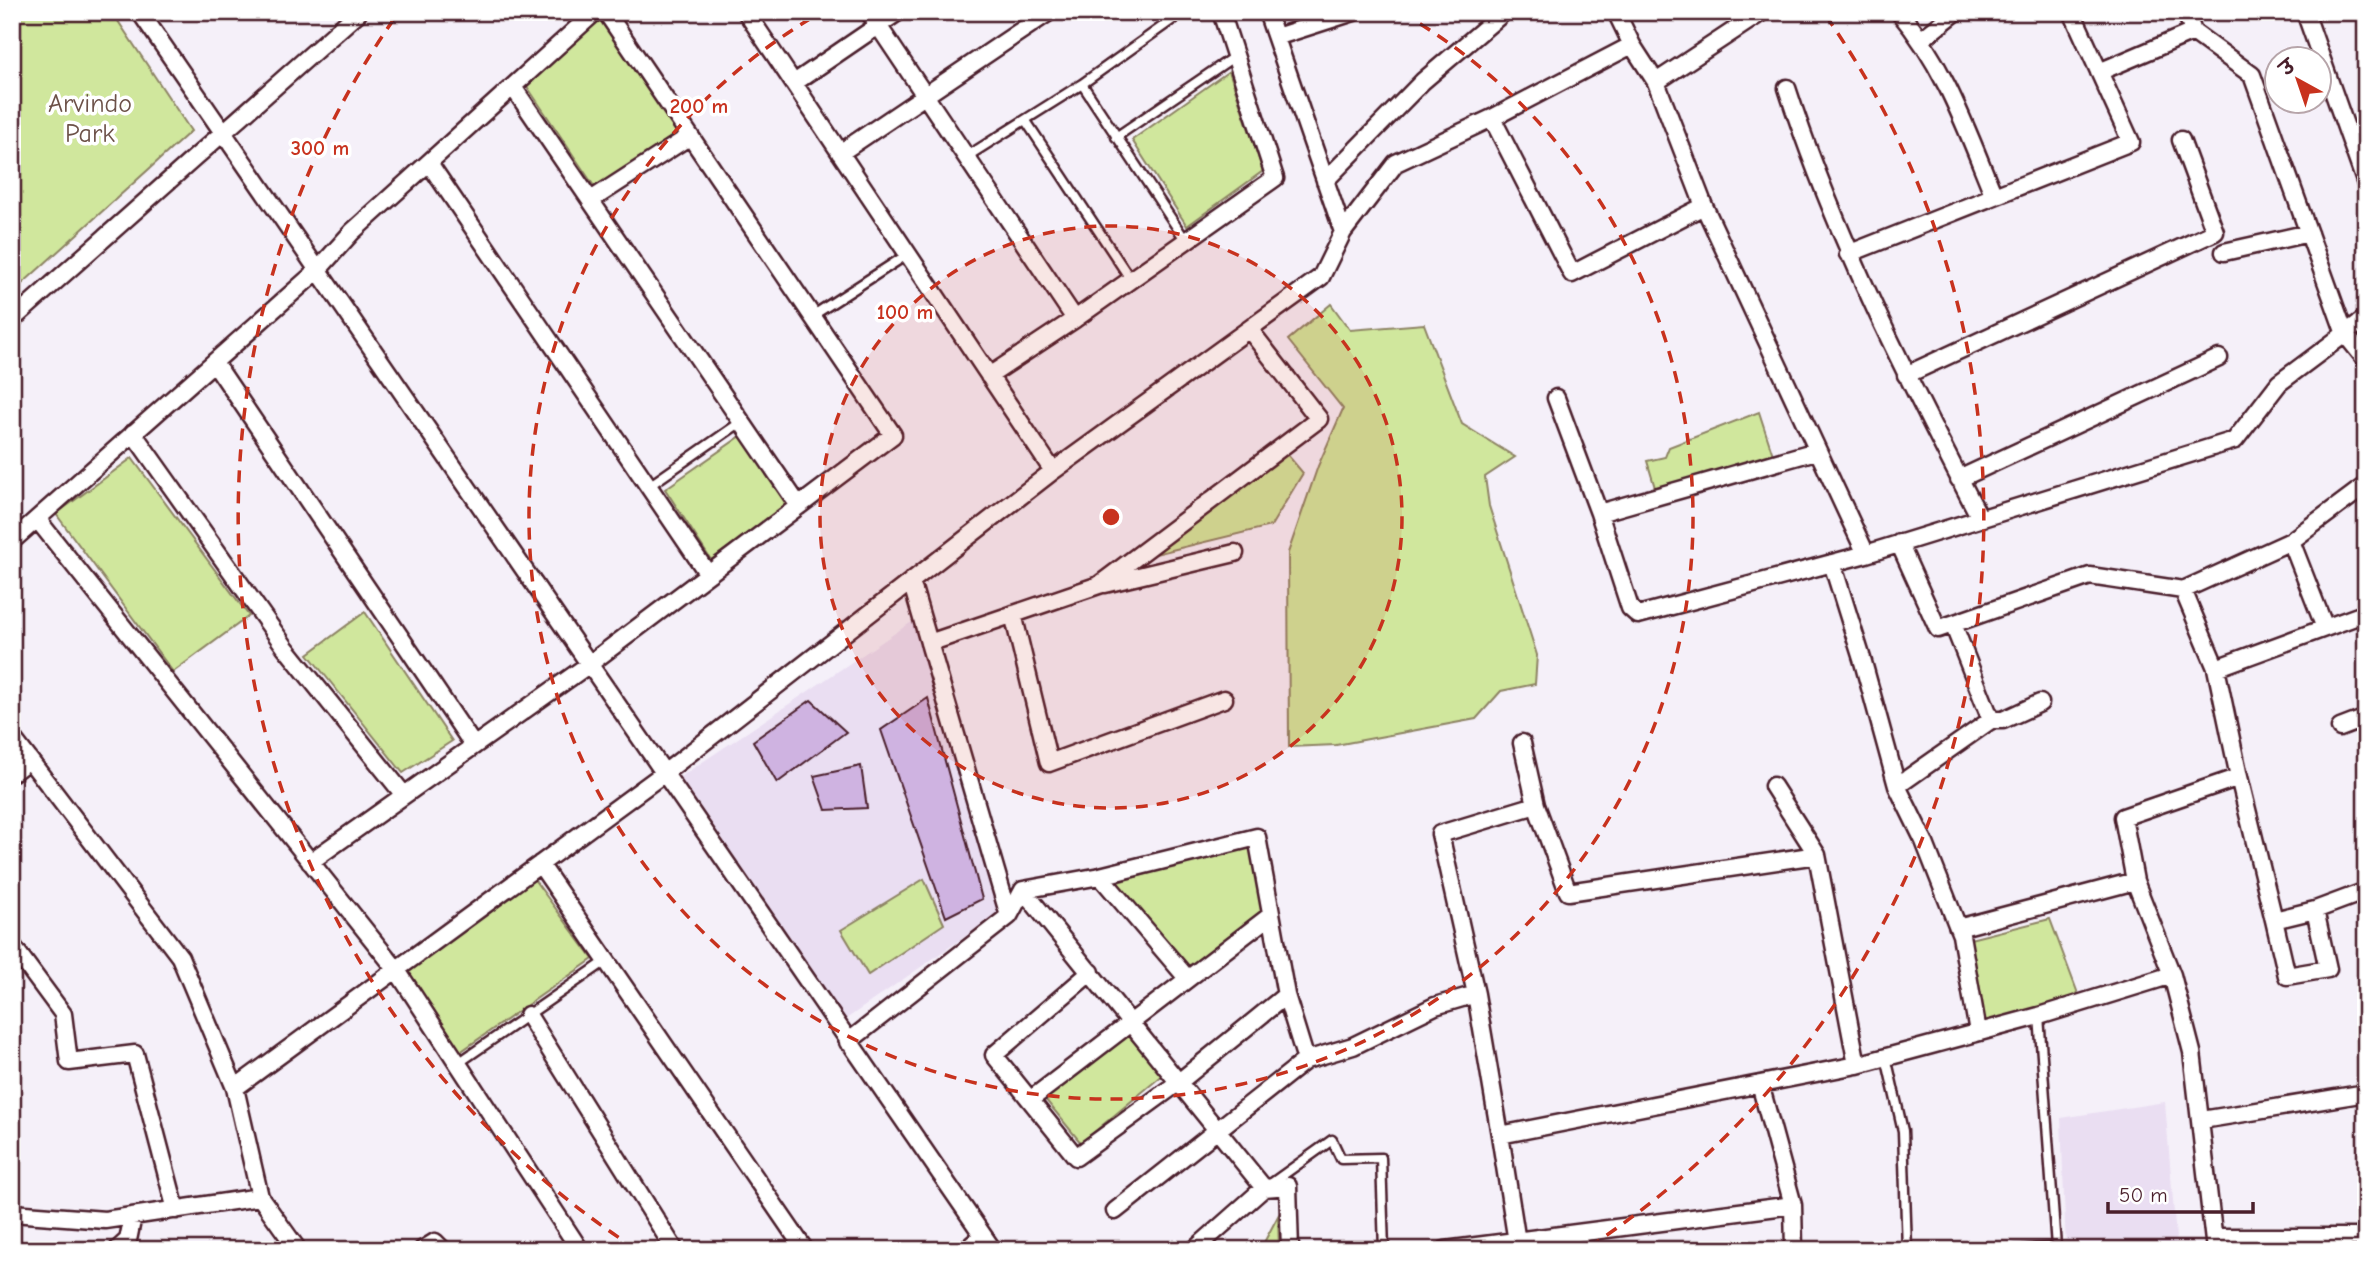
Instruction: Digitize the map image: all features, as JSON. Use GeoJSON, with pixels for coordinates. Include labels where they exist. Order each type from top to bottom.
{"type":"FeatureCollection","features":[{"type":"Feature","properties":{"kind":"street"},"geometry":{"type":"LineString","coordinates":[[140,12],[993,1250]]}},
{"type":"Feature","properties":{"kind":"street"},"geometry":{"type":"LineString","coordinates":[[12,320],[359,12]]}},
{"type":"Feature","properties":{"kind":"street"},"geometry":{"type":"LineString","coordinates":[[12,541],[317,271],[352,232],[596,12]]}},
{"type":"Feature","properties":{"kind":"street"},"geometry":{"type":"LineString","coordinates":[[310,862],[588,665],[893,435],[606,12]]}},
{"type":"Feature","properties":{"kind":"street"},"geometry":{"type":"LineString","coordinates":[[746,12],[1053,471]]}},
{"type":"Feature","properties":{"kind":"street"},"geometry":{"type":"LineString","coordinates":[[794,83],[873,19],[898,12]]}},
{"type":"Feature","properties":{"kind":"street"},"geometry":{"type":"LineString","coordinates":[[841,153],[1049,12]]}},
{"type":"Feature","properties":{"kind":"street"},"geometry":{"type":"LineString","coordinates":[[989,376],[1275,178],[1221,12]]}},
{"type":"Feature","properties":{"kind":"street"},"geometry":{"type":"LineString","coordinates":[[1268,12],[1343,232]]}},
{"type":"Feature","properties":{"kind":"street"},"geometry":{"type":"LineString","coordinates":[[1276,37],[1354,12]]}},
{"type":"Feature","properties":{"kind":"street"},"geometry":{"type":"LineString","coordinates":[[1325,181],[1423,81],[1504,12]]}},
{"type":"Feature","properties":{"kind":"street"},"geometry":{"type":"LineString","coordinates":[[1616,12],[1632,45],[1656,82],[1704,206],[1866,554]]}},
{"type":"Feature","properties":{"kind":"street"},"geometry":{"type":"LineString","coordinates":[[1656,82],[1762,12]]}},
{"type":"Feature","properties":{"kind":"street"},"geometry":{"type":"LineString","coordinates":[[1899,12],[1922,39],[1941,71],[1994,196]]}},
{"type":"Feature","properties":{"kind":"street"},"geometry":{"type":"LineString","coordinates":[[1922,39],[1956,12]]}},
{"type":"Feature","properties":{"kind":"street"},"geometry":{"type":"LineString","coordinates":[[1848,254],[2131,142],[2072,12]]}},
{"type":"Feature","properties":{"kind":"street"},"geometry":{"type":"LineString","coordinates":[[2186,12],[2193,32],[2252,75],[2345,334],[2366,360]]}},
{"type":"Feature","properties":{"kind":"street"},"geometry":{"type":"LineString","coordinates":[[2305,12],[2366,184]]}},
{"type":"Feature","properties":{"kind":"street"},"geometry":{"type":"LineString","coordinates":[[873,19],[1075,319]]}},
{"type":"Feature","properties":{"kind":"street"},"geometry":{"type":"LineString","coordinates":[[2099,72],[2193,32]]}},
{"type":"Feature","properties":{"kind":"street"},"geometry":{"type":"LineString","coordinates":[[234,1088],[663,774],[1053,471],[1321,277],[1343,232],[1396,163],[1492,118],[1632,45]]}},
{"type":"Feature","properties":{"kind":"street"},"geometry":{"type":"LineString","coordinates":[[513,87],[799,506]]}},
{"type":"Feature","properties":{"kind":"street"},"geometry":{"type":"LineString","coordinates":[[1787,88],[1807,151],[1848,254],[1906,375],[1980,518]]}},
{"type":"Feature","properties":{"kind":"street"},"geometry":{"type":"LineString","coordinates":[[1492,118],[1572,274],[1704,206]]}},
{"type":"Feature","properties":{"kind":"street"},"geometry":{"type":"LineString","coordinates":[[591,200],[690,136]]}},
{"type":"Feature","properties":{"kind":"street"},"geometry":{"type":"LineString","coordinates":[[1906,375],[2215,232],[2181,140]]}},
{"type":"Feature","properties":{"kind":"street"},"geometry":{"type":"LineString","coordinates":[[429,163],[708,574]]}},
{"type":"Feature","properties":{"kind":"street"},"geometry":{"type":"LineString","coordinates":[[2224,252],[2309,233]]}},
{"type":"Feature","properties":{"kind":"street"},"geometry":{"type":"LineString","coordinates":[[1556,398],[1600,513],[1629,608],[1638,615],[1866,554],[2235,440],[2279,383],[2366,318]]}},
{"type":"Feature","properties":{"kind":"street"},"geometry":{"type":"LineString","coordinates":[[1099,586],[1319,419],[1248,330]]}},
{"type":"Feature","properties":{"kind":"street"},"geometry":{"type":"LineString","coordinates":[[1959,479],[2219,358]]}},
{"type":"Feature","properties":{"kind":"street"},"geometry":{"type":"LineString","coordinates":[[214,362],[474,746]]}},
{"type":"Feature","properties":{"kind":"street"},"geometry":{"type":"LineString","coordinates":[[134,433],[285,647],[404,795]]}},
{"type":"Feature","properties":{"kind":"street"},"geometry":{"type":"LineString","coordinates":[[1600,513],[1816,451]]}},
{"type":"Feature","properties":{"kind":"street"},"geometry":{"type":"LineString","coordinates":[[1899,543],[1938,629],[2090,576],[2183,590],[2291,541],[2366,485]]}},
{"type":"Feature","properties":{"kind":"street"},"geometry":{"type":"LineString","coordinates":[[37,519],[396,969],[580,1250]]}},
{"type":"Feature","properties":{"kind":"street"},"geometry":{"type":"LineString","coordinates":[[2291,541],[2325,628]]}},
{"type":"Feature","properties":{"kind":"street"},"geometry":{"type":"LineString","coordinates":[[929,643],[1099,586],[1235,553]]}},
{"type":"Feature","properties":{"kind":"street"},"geometry":{"type":"LineString","coordinates":[[1832,563],[1897,786],[1924,841],[1958,928],[1978,1032]]}},
{"type":"Feature","properties":{"kind":"street"},"geometry":{"type":"LineString","coordinates":[[911,581],[1009,916]]}},
{"type":"Feature","properties":{"kind":"street"},"geometry":{"type":"LineString","coordinates":[[2183,590],[2216,668],[2239,778],[2287,976],[2328,969],[2315,910]]}},
{"type":"Feature","properties":{"kind":"street"},"geometry":{"type":"LineString","coordinates":[[2216,668],[2366,613]]}},
{"type":"Feature","properties":{"kind":"street"},"geometry":{"type":"LineString","coordinates":[[1013,614],[1049,763],[1224,699]]}},
{"type":"Feature","properties":{"kind":"street"},"geometry":{"type":"LineString","coordinates":[[1953,624],[1991,720]]}},
{"type":"Feature","properties":{"kind":"street"},"geometry":{"type":"LineString","coordinates":[[1897,786],[1991,720],[2003,720],[2040,703]]}},
{"type":"Feature","properties":{"kind":"street"},"geometry":{"type":"LineString","coordinates":[[2340,728],[2366,718]]}},
{"type":"Feature","properties":{"kind":"street"},"geometry":{"type":"LineString","coordinates":[[12,737],[180,957],[234,1088],[260,1197],[298,1250]]}},
{"type":"Feature","properties":{"kind":"street"},"geometry":{"type":"LineString","coordinates":[[1522,743],[1536,805],[1569,892],[1816,855]]}},
{"type":"Feature","properties":{"kind":"street"},"geometry":{"type":"LineString","coordinates":[[12,773],[29,760]]}},
{"type":"Feature","properties":{"kind":"street"},"geometry":{"type":"LineString","coordinates":[[2239,778],[2123,817],[2135,881],[2172,975],[2192,1052],[2202,1120],[2214,1243],[2366,1237]]}},
{"type":"Feature","properties":{"kind":"street"},"geometry":{"type":"LineString","coordinates":[[1773,786],[1816,855],[1857,1065]]}},
{"type":"Feature","properties":{"kind":"street"},"geometry":{"type":"LineString","coordinates":[[1517,1242],[1476,994],[1440,834],[1536,805]]}},
{"type":"Feature","properties":{"kind":"street"},"geometry":{"type":"LineString","coordinates":[[1023,890],[1100,876],[1257,837],[1286,996],[1306,1060]]}},
{"type":"Feature","properties":{"kind":"street"},"geometry":{"type":"LineString","coordinates":[[540,864],[805,1250]]}},
{"type":"Feature","properties":{"kind":"street"},"geometry":{"type":"LineString","coordinates":[[1100,876],[1187,978]]}},
{"type":"Feature","properties":{"kind":"street"},"geometry":{"type":"LineString","coordinates":[[1958,928],[2135,881]]}},
{"type":"Feature","properties":{"kind":"street"},"geometry":{"type":"LineString","coordinates":[[848,1042],[1009,916],[1023,890]]}},
{"type":"Feature","properties":{"kind":"street"},"geometry":{"type":"LineString","coordinates":[[1023,890],[1264,1188]]}},
{"type":"Feature","properties":{"kind":"street"},"geometry":{"type":"LineString","coordinates":[[2274,920],[2315,910],[2366,891]]}},
{"type":"Feature","properties":{"kind":"street"},"geometry":{"type":"LineString","coordinates":[[1030,1100],[1271,915]]}},
{"type":"Feature","properties":{"kind":"street"},"geometry":{"type":"LineString","coordinates":[[12,945],[63,1014],[69,1062],[135,1054],[176,1210]]}},
{"type":"Feature","properties":{"kind":"street"},"geometry":{"type":"LineString","coordinates":[[1091,972],[994,1055],[1076,1157],[1178,1082],[1286,996]]}},
{"type":"Feature","properties":{"kind":"street"},"geometry":{"type":"LineString","coordinates":[[1500,1135],[1857,1065],[2039,1016],[2172,975]]}},
{"type":"Feature","properties":{"kind":"street"},"geometry":{"type":"LineString","coordinates":[[1115,1212],[1306,1060],[1353,1046],[1435,1006],[1476,994]]}},
{"type":"Feature","properties":{"kind":"street"},"geometry":{"type":"LineString","coordinates":[[527,1015],[675,1250]]}},
{"type":"Feature","properties":{"kind":"street"},"geometry":{"type":"LineString","coordinates":[[1760,1084],[1793,1205],[1794,1250]]}},
{"type":"Feature","properties":{"kind":"street"},"geometry":{"type":"LineString","coordinates":[[2202,1120],[2366,1093]]}},
{"type":"Feature","properties":{"kind":"street"},"geometry":{"type":"LineString","coordinates":[[1194,1250],[1264,1188],[1288,1186],[1290,1250]]}},
{"type":"Feature","properties":{"kind":"street"},"geometry":{"type":"LineString","coordinates":[[12,1213],[105,1220],[260,1197]]}},
{"type":"Feature","properties":{"kind":"street"},"geometry":{"type":"LineString","coordinates":[[1445,1250],[1793,1205]]}},
{"type":"Feature","properties":{"kind":"street"},"geometry":{"type":"LineString","coordinates":[[117,1250],[128,1240],[133,1216]]}},
{"type":"Feature","properties":{"kind":"street"},"geometry":{"type":"LineString","coordinates":[[966,1250],[982,1236]]}},
{"type":"Feature","properties":{"kind":"street"},"geometry":{"type":"LineString","coordinates":[[422,1250],[435,1241],[443,1250]]}},
{"type":"Feature","properties":{"kind":"lane"},"geometry":{"type":"LineString","coordinates":[[966,157],[1082,85],[1183,12]]}},
{"type":"Feature","properties":{"kind":"lane"},"geometry":{"type":"LineString","coordinates":[[1116,137],[1235,56]]}},
{"type":"Feature","properties":{"kind":"lane"},"geometry":{"type":"LineString","coordinates":[[1082,85],[1186,241]]}},
{"type":"Feature","properties":{"kind":"lane"},"geometry":{"type":"LineString","coordinates":[[1026,121],[1131,280]]}},
{"type":"Feature","properties":{"kind":"lane"},"geometry":{"type":"LineString","coordinates":[[812,316],[908,254]]}},
{"type":"Feature","properties":{"kind":"lane"},"geometry":{"type":"LineString","coordinates":[[649,485],[741,422]]}},
{"type":"Feature","properties":{"kind":"lane"},"geometry":{"type":"LineString","coordinates":[[457,1064],[606,961]]}},
{"type":"Feature","properties":{"kind":"lane"},"geometry":{"type":"LineString","coordinates":[[2015,1250],[2056,1247],[2039,1016]]}},
{"type":"Feature","properties":{"kind":"lane"},"geometry":{"type":"LineString","coordinates":[[1886,1057],[1903,1131],[1907,1250]]}},
{"type":"Feature","properties":{"kind":"lane"},"geometry":{"type":"LineString","coordinates":[[1264,1188],[1332,1140],[1341,1159],[1381,1158],[1384,1250]]}},
{"type":"Feature","properties":{"kind":"shaded area"},"geometry":{"type":"Polygon","coordinates":[[[919,617],[1000,912],[846,1019],[680,777],[919,617]]]}},
{"type":"Feature","properties":{"kind":"shaded area"},"geometry":{"type":"Polygon","coordinates":[[[2165,1102],[2177,1250],[2066,1250],[2061,1118],[2165,1102]]]}},
{"type":"Feature","properties":{"kind":"green space","name":"Arvindo Park"},"geometry":{"type":"Polygon","coordinates":[[[12,12],[112,12],[191,131],[12,293],[12,12]]]}},
{"type":"Feature","properties":{"kind":"green space"},"geometry":{"type":"Polygon","coordinates":[[[599,17],[678,132],[596,189],[526,85],[599,17]]]}},
{"type":"Feature","properties":{"kind":"green space"},"geometry":{"type":"Polygon","coordinates":[[[1229,71],[1263,171],[1187,226],[1132,140],[1229,71]]]}},
{"type":"Feature","properties":{"kind":"green space"},"geometry":{"type":"Polygon","coordinates":[[[1331,304],[1350,330],[1424,324],[1462,424],[1515,457],[1485,477],[1489,506],[1537,655],[1535,684],[1501,691],[1476,719],[1336,745],[1289,747],[1288,553],[1318,466],[1343,409],[1288,340],[1331,304]]]}},
{"type":"Feature","properties":{"kind":"green space"},"geometry":{"type":"Polygon","coordinates":[[[1759,412],[1774,458],[1656,491],[1647,461],[1665,457],[1669,447],[1759,412]]]}},
{"type":"Feature","properties":{"kind":"green space"},"geometry":{"type":"Polygon","coordinates":[[[741,436],[788,504],[711,560],[665,489],[741,436]]]}},
{"type":"Feature","properties":{"kind":"green space"},"geometry":{"type":"Polygon","coordinates":[[[1286,453],[1303,473],[1271,526],[1147,556],[1286,453]]]}},
{"type":"Feature","properties":{"kind":"green space"},"geometry":{"type":"Polygon","coordinates":[[[132,458],[249,616],[173,672],[56,514],[132,458]]]}},
{"type":"Feature","properties":{"kind":"green space"},"geometry":{"type":"Polygon","coordinates":[[[365,612],[452,741],[403,773],[308,654],[365,612]]]}},
{"type":"Feature","properties":{"kind":"green space"},"geometry":{"type":"Polygon","coordinates":[[[1252,844],[1264,912],[1185,969],[1114,883],[1252,844]]]}},
{"type":"Feature","properties":{"kind":"green space"},"geometry":{"type":"Polygon","coordinates":[[[533,878],[593,959],[460,1052],[407,973],[533,878]]]}},
{"type":"Feature","properties":{"kind":"green space"},"geometry":{"type":"Polygon","coordinates":[[[924,879],[944,924],[868,975],[841,930],[924,879]]]}},
{"type":"Feature","properties":{"kind":"green space"},"geometry":{"type":"Polygon","coordinates":[[[2050,919],[2080,999],[1982,1026],[1970,939],[2050,919]]]}},
{"type":"Feature","properties":{"kind":"green space"},"geometry":{"type":"Polygon","coordinates":[[[1127,1034],[1164,1074],[1081,1143],[1045,1099],[1127,1034]]]}},
{"type":"Feature","properties":{"kind":"green space"},"geometry":{"type":"Polygon","coordinates":[[[1278,1216],[1279,1250],[1260,1250],[1278,1216]]]}},
{"type":"Feature","properties":{"kind":"building"},"geometry":{"type":"Polygon","coordinates":[[[928,698],[982,899],[946,917],[881,730],[928,698]]]}},
{"type":"Feature","properties":{"kind":"building"},"geometry":{"type":"Polygon","coordinates":[[[811,700],[846,732],[777,783],[753,741],[811,700]]]}},
{"type":"Feature","properties":{"kind":"building"},"geometry":{"type":"Polygon","coordinates":[[[861,766],[867,808],[826,810],[814,776],[861,766]]]}}]}
